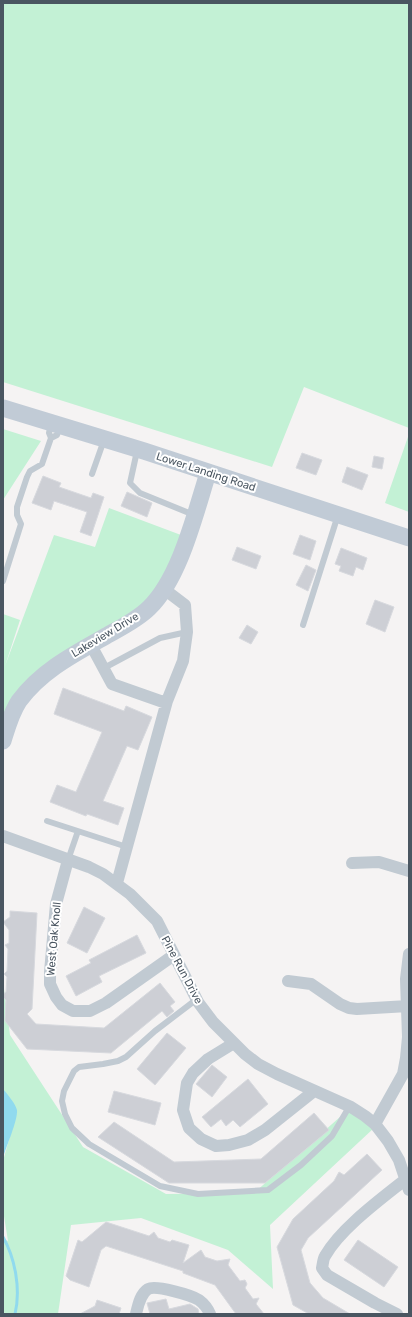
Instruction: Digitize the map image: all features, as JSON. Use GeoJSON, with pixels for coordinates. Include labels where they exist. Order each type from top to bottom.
{"type":"FeatureCollection","features":[{"type":"Feature","properties":{"kind":"main road","name":"Lower Landing Road"},"geometry":{"type":"LineString","coordinates":[[3,408],[55,429],[104,439],[138,449],[409,538]]}},
{"type":"Feature","properties":{"kind":"main road","name":"Lakeview Drive"},"geometry":{"type":"LineString","coordinates":[[3,741],[9,722],[19,702],[36,682],[49,670],[126,625],[149,608],[164,589],[175,569],[208,473]]}},
{"type":"Feature","properties":{"kind":"street"},"geometry":{"type":"LineString","coordinates":[[117,883],[166,703],[183,661],[188,632],[185,605],[164,589]]}},
{"type":"Feature","properties":{"kind":"street"},"geometry":{"type":"LineString","coordinates":[[91,645],[112,684],[166,703]]}},
{"type":"Feature","properties":{"kind":"street","name":"Pine Run Drive"},"geometry":{"type":"LineString","coordinates":[[3,836],[103,874],[130,894],[157,921],[197,999],[213,1022],[245,1054],[258,1064],[349,1107],[365,1116],[375,1124],[388,1141],[399,1160],[408,1184]]}},
{"type":"Feature","properties":{"kind":"street","name":"West Oak Knoll"},"geometry":{"type":"LineString","coordinates":[[68,860],[56,904],[50,972],[50,984],[56,997],[62,1005],[73,1011],[90,1011],[106,1003],[174,955]]}},
{"type":"Feature","properties":{"kind":"street"},"geometry":{"type":"LineString","coordinates":[[352,863],[379,862],[409,871]]}},
{"type":"Feature","properties":{"kind":"street"},"geometry":{"type":"LineString","coordinates":[[375,1124],[403,1074],[408,1050],[408,1006],[406,979],[409,954]]}},
{"type":"Feature","properties":{"kind":"street"},"geometry":{"type":"LineString","coordinates":[[288,981],[311,984],[340,1004],[358,1010],[408,1006]]}},
{"type":"Feature","properties":{"kind":"street"},"geometry":{"type":"LineString","coordinates":[[234,1043],[208,1059],[192,1073],[187,1083],[183,1110],[189,1128],[201,1139],[216,1146],[248,1140],[265,1130],[314,1091]]}},
{"type":"Feature","properties":{"kind":"street"},"geometry":{"type":"LineString","coordinates":[[396,1314],[327,1275],[322,1268],[324,1256],[339,1238],[363,1214],[408,1184]]}},
{"type":"Feature","properties":{"kind":"street"},"geometry":{"type":"LineString","coordinates":[[136,1314],[139,1301],[143,1294],[148,1289],[154,1288],[168,1289],[198,1299],[210,1314]]}},
{"type":"Feature","properties":{"kind":"lane"},"geometry":{"type":"LineString","coordinates":[[3,582],[21,524],[17,515],[17,507],[27,476],[30,471],[42,464],[55,429]]}},
{"type":"Feature","properties":{"kind":"lane"},"geometry":{"type":"LineString","coordinates":[[92,474],[104,439]]}},
{"type":"Feature","properties":{"kind":"lane"},"geometry":{"type":"LineString","coordinates":[[138,449],[130,483],[140,493],[194,515]]}},
{"type":"Feature","properties":{"kind":"lane"},"geometry":{"type":"LineString","coordinates":[[303,625],[338,515]]}},
{"type":"Feature","properties":{"kind":"lane"},"geometry":{"type":"LineString","coordinates":[[104,668],[160,638],[188,632]]}},
{"type":"Feature","properties":{"kind":"lane"},"geometry":{"type":"LineString","coordinates":[[47,821],[127,847]]}},
{"type":"Feature","properties":{"kind":"lane"},"geometry":{"type":"LineString","coordinates":[[68,860],[78,831]]}},
{"type":"Feature","properties":{"kind":"lane"},"geometry":{"type":"LineString","coordinates":[[197,999],[122,1059],[103,1064],[79,1067],[74,1071],[64,1091],[62,1101],[65,1114],[72,1128],[89,1144],[160,1186],[198,1194],[268,1190],[301,1165],[332,1136],[349,1107]]}},
{"type":"Feature","properties":{"kind":"green space"},"geometry":{"type":"Polygon","coordinates":[[[3,3],[409,3],[409,428],[304,387],[272,467],[3,382],[3,3]]]}},
{"type":"Feature","properties":{"kind":"green space"},"geometry":{"type":"Polygon","coordinates":[[[3,429],[41,441],[3,500],[3,429]]]}},
{"type":"Feature","properties":{"kind":"green space"},"geometry":{"type":"Polygon","coordinates":[[[409,434],[409,512],[385,503],[409,434]]]}},
{"type":"Feature","properties":{"kind":"green space"},"geometry":{"type":"Polygon","coordinates":[[[109,508],[181,535],[164,589],[49,670],[3,730],[3,614],[20,620],[5,666],[54,535],[95,547],[109,508]]]}},
{"type":"Feature","properties":{"kind":"green space"},"geometry":{"type":"Polygon","coordinates":[[[3,981],[10,1035],[83,1147],[166,1194],[254,1193],[349,1109],[374,1128],[270,1225],[273,1289],[228,1250],[141,1218],[71,1225],[58,1314],[3,1314],[3,1239],[8,1241],[3,1210],[3,1161],[17,1111],[3,1089],[3,981]]]}},
{"type":"Feature","properties":{"kind":"water"},"geometry":{"type":"Polygon","coordinates":[[[3,1089],[16,1107],[17,1114],[3,1158],[3,1089]]]}},
{"type":"Feature","properties":{"kind":"building"},"geometry":{"type":"Polygon","coordinates":[[[302,453],[322,460],[316,475],[296,468],[302,453]]]}},
{"type":"Feature","properties":{"kind":"building"},"geometry":{"type":"Polygon","coordinates":[[[374,456],[384,458],[382,469],[372,467],[374,456]]]}},
{"type":"Feature","properties":{"kind":"building"},"geometry":{"type":"Polygon","coordinates":[[[347,467],[368,475],[362,490],[342,482],[347,467]]]}},
{"type":"Feature","properties":{"kind":"building"},"geometry":{"type":"Polygon","coordinates":[[[43,476],[61,483],[59,487],[91,498],[93,493],[104,497],[91,536],[80,532],[87,512],[54,501],[51,510],[32,503],[43,476]]]}},
{"type":"Feature","properties":{"kind":"building"},"geometry":{"type":"Polygon","coordinates":[[[127,492],[152,503],[147,517],[121,506],[127,492]]]}},
{"type":"Feature","properties":{"kind":"building"},"geometry":{"type":"Polygon","coordinates":[[[300,535],[316,541],[310,560],[293,554],[300,535]]]}},
{"type":"Feature","properties":{"kind":"building"},"geometry":{"type":"Polygon","coordinates":[[[237,547],[261,556],[256,569],[232,560],[237,547]]]}},
{"type":"Feature","properties":{"kind":"building"},"geometry":{"type":"Polygon","coordinates":[[[341,548],[367,558],[363,570],[356,567],[353,576],[339,571],[341,566],[335,564],[341,548]]]}},
{"type":"Feature","properties":{"kind":"building"},"geometry":{"type":"Polygon","coordinates":[[[306,565],[316,570],[308,591],[296,585],[306,565]]]}},
{"type":"Feature","properties":{"kind":"building"},"geometry":{"type":"Polygon","coordinates":[[[375,600],[394,607],[385,632],[366,624],[375,600]]]}},
{"type":"Feature","properties":{"kind":"building"},"geometry":{"type":"Polygon","coordinates":[[[247,625],[258,632],[251,644],[239,638],[247,625]]]}},
{"type":"Feature","properties":{"kind":"building"},"geometry":{"type":"Polygon","coordinates":[[[63,688],[124,711],[126,706],[152,717],[138,750],[127,746],[103,801],[124,808],[118,825],[87,814],[86,816],[50,802],[57,785],[76,792],[102,732],[54,714],[63,688]]]}},
{"type":"Feature","properties":{"kind":"building"},"geometry":{"type":"Polygon","coordinates":[[[84,907],[105,918],[87,953],[67,943],[84,907]]]}},
{"type":"Feature","properties":{"kind":"building"},"geometry":{"type":"Polygon","coordinates":[[[10,911],[37,913],[32,1009],[27,1014],[36,1024],[104,1028],[160,983],[175,1002],[170,1006],[174,1011],[167,1017],[162,1011],[111,1053],[27,1049],[5,1021],[6,1000],[3,997],[3,994],[6,992],[7,977],[4,974],[7,971],[8,949],[5,945],[9,943],[9,930],[3,922],[10,917],[10,911]]]}},
{"type":"Feature","properties":{"kind":"building"},"geometry":{"type":"Polygon","coordinates":[[[137,935],[146,953],[99,976],[102,982],[76,996],[66,976],[91,963],[89,960],[137,935]]]}},
{"type":"Feature","properties":{"kind":"building"},"geometry":{"type":"Polygon","coordinates":[[[167,1033],[186,1048],[155,1085],[137,1069],[167,1033]]]}},
{"type":"Feature","properties":{"kind":"building"},"geometry":{"type":"Polygon","coordinates":[[[212,1065],[227,1077],[212,1097],[196,1084],[212,1065]]]}},
{"type":"Feature","properties":{"kind":"building"},"geometry":{"type":"Polygon","coordinates":[[[248,1079],[268,1104],[240,1127],[233,1120],[226,1126],[221,1119],[211,1127],[202,1117],[248,1079]]]}},
{"type":"Feature","properties":{"kind":"building"},"geometry":{"type":"Polygon","coordinates":[[[114,1091],[161,1103],[155,1125],[108,1112],[114,1091]]]}},
{"type":"Feature","properties":{"kind":"building"},"geometry":{"type":"Polygon","coordinates":[[[314,1113],[329,1130],[265,1183],[169,1183],[98,1137],[114,1122],[174,1162],[261,1159],[314,1113]]]}},
{"type":"Feature","properties":{"kind":"building"},"geometry":{"type":"Polygon","coordinates":[[[367,1154],[382,1170],[308,1238],[301,1250],[310,1283],[323,1298],[350,1314],[309,1314],[293,1305],[277,1247],[293,1219],[334,1181],[339,1172],[344,1175],[367,1154]]]}},
{"type":"Feature","properties":{"kind":"building"},"geometry":{"type":"Polygon","coordinates":[[[106,1222],[149,1236],[154,1232],[158,1238],[170,1242],[172,1240],[189,1245],[183,1263],[201,1250],[205,1257],[217,1261],[230,1259],[228,1265],[240,1281],[245,1280],[247,1284],[245,1288],[253,1299],[259,1298],[256,1304],[264,1314],[236,1314],[215,1285],[183,1273],[183,1271],[106,1246],[101,1250],[89,1287],[70,1280],[66,1276],[78,1240],[82,1242],[106,1222]]]}},
{"type":"Feature","properties":{"kind":"building"},"geometry":{"type":"Polygon","coordinates":[[[358,1240],[398,1267],[384,1287],[344,1260],[358,1240]]]}},
{"type":"Feature","properties":{"kind":"building"},"geometry":{"type":"Polygon","coordinates":[[[166,1299],[169,1309],[190,1304],[198,1309],[199,1314],[150,1314],[147,1303],[166,1299]]]}},
{"type":"Feature","properties":{"kind":"building"},"geometry":{"type":"Polygon","coordinates":[[[97,1300],[121,1308],[119,1314],[80,1314],[95,1306],[97,1300]]]}},
{"type":"Feature","properties":{"kind":"waterway"},"geometry":{"type":"LineString","coordinates":[[3,1237],[11,1254],[16,1274],[17,1304],[15,1314]]}}]}
